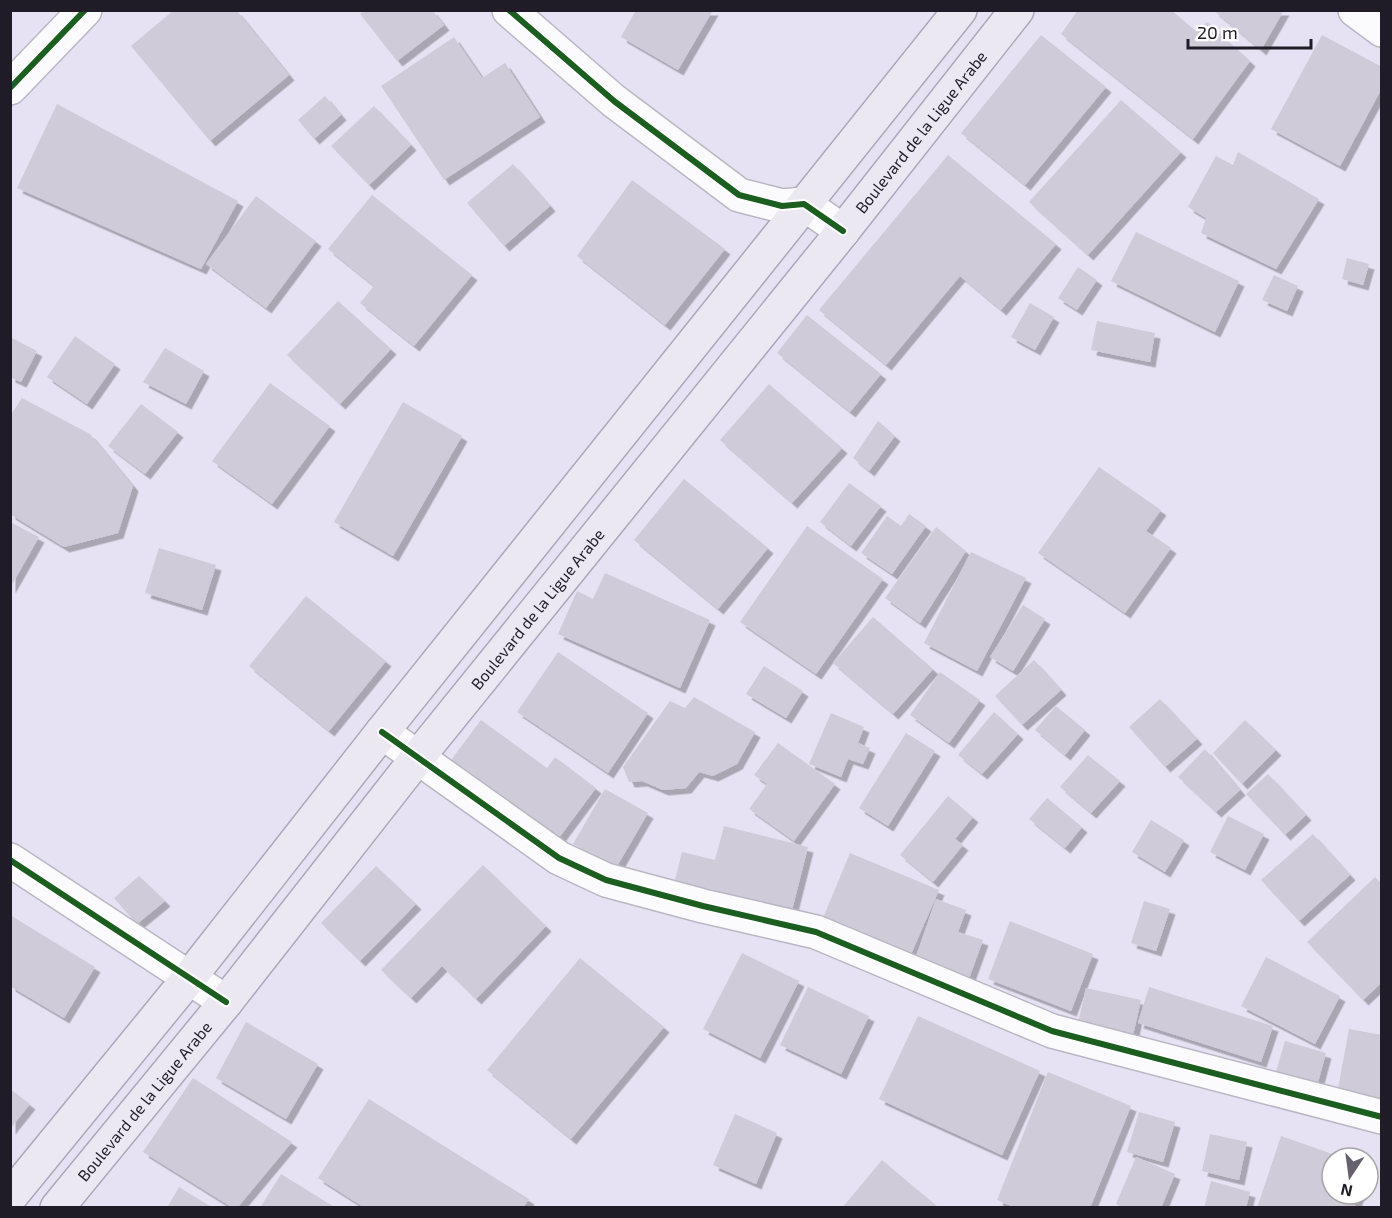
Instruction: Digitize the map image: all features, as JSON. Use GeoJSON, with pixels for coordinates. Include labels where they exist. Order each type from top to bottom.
{"type":"FeatureCollection","features":[{"type":"Feature","properties":{"kind":"main road"},"geometry":{"type":"LineString","coordinates":[[10,1197],[189,978],[382,732],[960,10]]}},
{"type":"Feature","properties":{"kind":"main road","name":"Boulevard de la Ligue Arabe"},"geometry":{"type":"LineString","coordinates":[[57,1208],[226,1002],[418,757],[843,231],[1017,10]]}},
{"type":"Feature","properties":{"kind":"street"},"geometry":{"type":"LineString","coordinates":[[10,88],[85,10]]}},
{"type":"Feature","properties":{"kind":"street"},"geometry":{"type":"LineString","coordinates":[[509,10],[615,101],[739,195],[782,206],[804,204],[843,231]]}},
{"type":"Feature","properties":{"kind":"street"},"geometry":{"type":"LineString","coordinates":[[1355,10],[1382,30]]}},
{"type":"Feature","properties":{"kind":"street"},"geometry":{"type":"LineString","coordinates":[[382,732],[559,858],[606,880],[703,906],[816,932],[1052,1031],[1382,1117]]}},
{"type":"Feature","properties":{"kind":"street"},"geometry":{"type":"LineString","coordinates":[[10,860],[226,1002]]}},
{"type":"Feature","properties":{"kind":"building"},"geometry":{"type":"Polygon","coordinates":[[[174,10],[236,10],[289,75],[210,141],[131,46],[174,10]]]}},
{"type":"Feature","properties":{"kind":"building"},"geometry":{"type":"Polygon","coordinates":[[[364,10],[432,10],[444,25],[397,61],[360,14],[364,10]]]}},
{"type":"Feature","properties":{"kind":"building"},"geometry":{"type":"Polygon","coordinates":[[[636,10],[713,10],[678,70],[621,37],[636,10]]]}},
{"type":"Feature","properties":{"kind":"building"},"geometry":{"type":"Polygon","coordinates":[[[1078,10],[1171,10],[1197,32],[1207,22],[1250,61],[1193,139],[1061,34],[1078,10]]]}},
{"type":"Feature","properties":{"kind":"building"},"geometry":{"type":"Polygon","coordinates":[[[1213,10],[1284,10],[1261,50],[1213,10]]]}},
{"type":"Feature","properties":{"kind":"building"},"geometry":{"type":"Polygon","coordinates":[[[1041,35],[1106,87],[1025,185],[961,133],[1041,35]]]}},
{"type":"Feature","properties":{"kind":"building"},"geometry":{"type":"Polygon","coordinates":[[[1322,35],[1382,67],[1382,88],[1340,166],[1271,129],[1322,35]]]}},
{"type":"Feature","properties":{"kind":"building"},"geometry":{"type":"Polygon","coordinates":[[[454,37],[482,78],[505,63],[540,117],[444,180],[381,86],[454,37]]]}},
{"type":"Feature","properties":{"kind":"building"},"geometry":{"type":"Polygon","coordinates":[[[325,96],[341,115],[314,139],[298,120],[325,96]]]}},
{"type":"Feature","properties":{"kind":"building"},"geometry":{"type":"Polygon","coordinates":[[[1121,100],[1181,152],[1088,255],[1029,202],[1121,100]]]}},
{"type":"Feature","properties":{"kind":"building"},"geometry":{"type":"Polygon","coordinates":[[[57,104],[238,201],[201,269],[17,188],[57,104]]]}},
{"type":"Feature","properties":{"kind":"building"},"geometry":{"type":"Polygon","coordinates":[[[374,106],[411,145],[369,185],[331,146],[374,106]]]}},
{"type":"Feature","properties":{"kind":"building"},"geometry":{"type":"Polygon","coordinates":[[[1238,152],[1319,199],[1276,269],[1201,233],[1206,218],[1188,207],[1216,156],[1233,165],[1238,152]]]}},
{"type":"Feature","properties":{"kind":"building"},"geometry":{"type":"Polygon","coordinates":[[[948,155],[1056,244],[1001,310],[960,276],[886,365],[819,310],[948,155]]]}},
{"type":"Feature","properties":{"kind":"building"},"geometry":{"type":"Polygon","coordinates":[[[513,164],[550,206],[504,246],[467,203],[513,164]]]}},
{"type":"Feature","properties":{"kind":"building"},"geometry":{"type":"Polygon","coordinates":[[[632,180],[725,249],[665,325],[577,256],[632,180]]]}},
{"type":"Feature","properties":{"kind":"building"},"geometry":{"type":"Polygon","coordinates":[[[372,195],[472,275],[414,346],[360,303],[374,286],[328,249],[372,195]]]}},
{"type":"Feature","properties":{"kind":"building"},"geometry":{"type":"Polygon","coordinates":[[[256,196],[316,241],[266,308],[206,264],[256,196]]]}},
{"type":"Feature","properties":{"kind":"building"},"geometry":{"type":"Polygon","coordinates":[[[1136,232],[1239,281],[1215,332],[1111,281],[1136,232]]]}},
{"type":"Feature","properties":{"kind":"building"},"geometry":{"type":"Polygon","coordinates":[[[1347,258],[1369,264],[1363,285],[1342,279],[1347,258]]]}},
{"type":"Feature","properties":{"kind":"building"},"geometry":{"type":"Polygon","coordinates":[[[1078,267],[1097,280],[1077,310],[1058,298],[1078,267]]]}},
{"type":"Feature","properties":{"kind":"building"},"geometry":{"type":"Polygon","coordinates":[[[1274,275],[1298,286],[1287,311],[1262,300],[1274,275]]]}},
{"type":"Feature","properties":{"kind":"building"},"geometry":{"type":"Polygon","coordinates":[[[338,301],[391,349],[340,404],[287,355],[338,301]]]}},
{"type":"Feature","properties":{"kind":"building"},"geometry":{"type":"Polygon","coordinates":[[[1030,303],[1054,317],[1035,350],[1011,337],[1030,303]]]}},
{"type":"Feature","properties":{"kind":"building"},"geometry":{"type":"Polygon","coordinates":[[[807,315],[881,374],[850,412],[777,353],[807,315]]]}},
{"type":"Feature","properties":{"kind":"building"},"geometry":{"type":"Polygon","coordinates":[[[1097,321],[1155,333],[1150,362],[1091,350],[1097,321]]]}},
{"type":"Feature","properties":{"kind":"building"},"geometry":{"type":"Polygon","coordinates":[[[75,336],[115,364],[87,404],[47,377],[75,336]]]}},
{"type":"Feature","properties":{"kind":"building"},"geometry":{"type":"Polygon","coordinates":[[[10,337],[37,351],[21,382],[10,377],[10,337]]]}},
{"type":"Feature","properties":{"kind":"building"},"geometry":{"type":"Polygon","coordinates":[[[165,348],[204,371],[186,404],[143,382],[165,348]]]}},
{"type":"Feature","properties":{"kind":"building"},"geometry":{"type":"Polygon","coordinates":[[[270,383],[330,426],[272,504],[212,461],[270,383]]]}},
{"type":"Feature","properties":{"kind":"building"},"geometry":{"type":"Polygon","coordinates":[[[769,384],[842,448],[792,503],[720,440],[769,384]]]}},
{"type":"Feature","properties":{"kind":"building"},"geometry":{"type":"Polygon","coordinates":[[[22,398],[90,434],[133,486],[118,533],[64,547],[10,514],[10,416],[22,398]]]}},
{"type":"Feature","properties":{"kind":"building"},"geometry":{"type":"Polygon","coordinates":[[[403,402],[462,436],[393,556],[334,522],[403,402]]]}},
{"type":"Feature","properties":{"kind":"building"},"geometry":{"type":"Polygon","coordinates":[[[141,404],[178,432],[145,474],[108,446],[141,404]]]}},
{"type":"Feature","properties":{"kind":"building"},"geometry":{"type":"Polygon","coordinates":[[[878,421],[895,436],[869,471],[853,458],[878,421]]]}},
{"type":"Feature","properties":{"kind":"building"},"geometry":{"type":"Polygon","coordinates":[[[1099,467],[1161,510],[1146,531],[1171,548],[1125,613],[1038,553],[1099,467]]]}},
{"type":"Feature","properties":{"kind":"building"},"geometry":{"type":"Polygon","coordinates":[[[684,479],[768,548],[718,609],[634,540],[684,479]]]}},
{"type":"Feature","properties":{"kind":"building"},"geometry":{"type":"Polygon","coordinates":[[[849,483],[881,506],[851,546],[820,522],[849,483]]]}},
{"type":"Feature","properties":{"kind":"building"},"geometry":{"type":"Polygon","coordinates":[[[909,514],[926,526],[892,574],[861,553],[887,516],[901,526],[909,514]]]}},
{"type":"Feature","properties":{"kind":"building"},"geometry":{"type":"Polygon","coordinates":[[[10,522],[39,537],[10,588],[10,522]]]}},
{"type":"Feature","properties":{"kind":"building"},"geometry":{"type":"Polygon","coordinates":[[[807,526],[883,579],[816,674],[740,622],[807,526]]]}},
{"type":"Feature","properties":{"kind":"building"},"geometry":{"type":"Polygon","coordinates":[[[936,527],[966,551],[920,623],[885,598],[936,527]]]}},
{"type":"Feature","properties":{"kind":"building"},"geometry":{"type":"Polygon","coordinates":[[[159,548],[216,565],[202,610],[145,593],[159,548]]]}},
{"type":"Feature","properties":{"kind":"building"},"geometry":{"type":"Polygon","coordinates":[[[971,552],[1026,578],[977,671],[924,643],[971,552]]]}},
{"type":"Feature","properties":{"kind":"building"},"geometry":{"type":"Polygon","coordinates":[[[605,573],[710,620],[680,688],[558,634],[577,591],[593,599],[605,573]]]}},
{"type":"Feature","properties":{"kind":"building"},"geometry":{"type":"Polygon","coordinates":[[[306,596],[386,661],[329,731],[249,666],[306,596]]]}},
{"type":"Feature","properties":{"kind":"building"},"geometry":{"type":"Polygon","coordinates":[[[1023,605],[1045,619],[1013,671],[990,657],[1023,605]]]}},
{"type":"Feature","properties":{"kind":"building"},"geometry":{"type":"Polygon","coordinates":[[[873,617],[933,669],[893,714],[833,663],[873,617]]]}},
{"type":"Feature","properties":{"kind":"building"},"geometry":{"type":"Polygon","coordinates":[[[558,652],[648,713],[608,773],[517,712],[558,652]]]}},
{"type":"Feature","properties":{"kind":"building"},"geometry":{"type":"Polygon","coordinates":[[[1034,660],[1061,690],[1022,725],[995,696],[1034,660]]]}},
{"type":"Feature","properties":{"kind":"building"},"geometry":{"type":"Polygon","coordinates":[[[764,666],[803,691],[786,718],[746,694],[764,666]]]}},
{"type":"Feature","properties":{"kind":"building"},"geometry":{"type":"Polygon","coordinates":[[[940,672],[980,700],[949,743],[910,715],[940,672]]]}},
{"type":"Feature","properties":{"kind":"building"},"geometry":{"type":"Polygon","coordinates":[[[694,697],[755,732],[737,764],[713,776],[699,772],[686,788],[663,790],[642,781],[629,782],[623,767],[670,701],[685,708],[694,697]]]}},
{"type":"Feature","properties":{"kind":"building"},"geometry":{"type":"Polygon","coordinates":[[[1160,699],[1197,739],[1165,767],[1129,727],[1160,699]]]}},
{"type":"Feature","properties":{"kind":"building"},"geometry":{"type":"Polygon","coordinates":[[[1056,706],[1085,730],[1065,755],[1035,730],[1056,706]]]}},
{"type":"Feature","properties":{"kind":"building"},"geometry":{"type":"Polygon","coordinates":[[[994,712],[1018,734],[982,774],[958,755],[994,712]]]}},
{"type":"Feature","properties":{"kind":"building"},"geometry":{"type":"Polygon","coordinates":[[[831,713],[864,727],[858,743],[870,748],[863,764],[848,759],[841,777],[809,764],[831,713]]]}},
{"type":"Feature","properties":{"kind":"building"},"geometry":{"type":"Polygon","coordinates":[[[481,720],[547,768],[555,757],[596,788],[552,847],[445,768],[481,720]]]}},
{"type":"Feature","properties":{"kind":"building"},"geometry":{"type":"Polygon","coordinates":[[[1245,720],[1276,750],[1242,784],[1213,753],[1245,720]]]}},
{"type":"Feature","properties":{"kind":"building"},"geometry":{"type":"Polygon","coordinates":[[[906,733],[935,751],[888,826],[859,808],[906,733]]]}},
{"type":"Feature","properties":{"kind":"building"},"geometry":{"type":"Polygon","coordinates":[[[778,743],[835,784],[794,841],[749,809],[767,784],[754,775],[778,743]]]}},
{"type":"Feature","properties":{"kind":"building"},"geometry":{"type":"Polygon","coordinates":[[[1205,749],[1240,790],[1216,812],[1178,777],[1205,749]]]}},
{"type":"Feature","properties":{"kind":"building"},"geometry":{"type":"Polygon","coordinates":[[[1088,755],[1120,781],[1091,813],[1060,787],[1088,755]]]}},
{"type":"Feature","properties":{"kind":"building"},"geometry":{"type":"Polygon","coordinates":[[[1268,774],[1306,815],[1285,835],[1246,794],[1268,774]]]}},
{"type":"Feature","properties":{"kind":"building"},"geometry":{"type":"Polygon","coordinates":[[[605,789],[648,813],[616,868],[573,844],[605,789]]]}},
{"type":"Feature","properties":{"kind":"building"},"geometry":{"type":"Polygon","coordinates":[[[948,796],[973,817],[955,839],[963,845],[933,882],[900,855],[948,796]]]}},
{"type":"Feature","properties":{"kind":"building"},"geometry":{"type":"Polygon","coordinates":[[[1047,798],[1082,827],[1065,848],[1029,819],[1047,798]]]}},
{"type":"Feature","properties":{"kind":"building"},"geometry":{"type":"Polygon","coordinates":[[[1228,816],[1264,834],[1245,870],[1210,852],[1228,816]]]}},
{"type":"Feature","properties":{"kind":"building"},"geometry":{"type":"Polygon","coordinates":[[[1151,820],[1184,840],[1165,872],[1132,852],[1151,820]]]}},
{"type":"Feature","properties":{"kind":"building"},"geometry":{"type":"Polygon","coordinates":[[[724,826],[808,847],[790,918],[673,888],[682,852],[715,860],[724,826]]]}},
{"type":"Feature","properties":{"kind":"building"},"geometry":{"type":"Polygon","coordinates":[[[1313,834],[1350,875],[1299,921],[1261,880],[1313,834]]]}},
{"type":"Feature","properties":{"kind":"building"},"geometry":{"type":"Polygon","coordinates":[[[850,853],[939,890],[908,961],[820,925],[850,853]]]}},
{"type":"Feature","properties":{"kind":"building"},"geometry":{"type":"Polygon","coordinates":[[[483,865],[546,926],[476,999],[442,966],[411,998],[381,970],[483,865]]]}},
{"type":"Feature","properties":{"kind":"building"},"geometry":{"type":"Polygon","coordinates":[[[376,866],[416,904],[360,961],[321,923],[376,866]]]}},
{"type":"Feature","properties":{"kind":"building"},"geometry":{"type":"Polygon","coordinates":[[[139,876],[165,901],[137,924],[114,898],[139,876]]]}},
{"type":"Feature","properties":{"kind":"building"},"geometry":{"type":"Polygon","coordinates":[[[1375,877],[1382,884],[1382,982],[1363,1000],[1307,942],[1375,877]]]}},
{"type":"Feature","properties":{"kind":"building"},"geometry":{"type":"Polygon","coordinates":[[[936,899],[966,910],[958,932],[983,940],[967,984],[913,965],[936,899]]]}},
{"type":"Feature","properties":{"kind":"building"},"geometry":{"type":"Polygon","coordinates":[[[1144,901],[1170,909],[1156,951],[1131,943],[1144,901]]]}},
{"type":"Feature","properties":{"kind":"building"},"geometry":{"type":"Polygon","coordinates":[[[10,915],[95,967],[64,1018],[10,986],[10,915]]]}},
{"type":"Feature","properties":{"kind":"building"},"geometry":{"type":"Polygon","coordinates":[[[1010,921],[1093,954],[1071,1011],[988,979],[1010,921]]]}},
{"type":"Feature","properties":{"kind":"building"},"geometry":{"type":"Polygon","coordinates":[[[742,953],[799,981],[760,1058],[703,1029],[742,953]]]}},
{"type":"Feature","properties":{"kind":"building"},"geometry":{"type":"Polygon","coordinates":[[[1266,957],[1340,996],[1315,1044],[1241,1006],[1266,957]]]}},
{"type":"Feature","properties":{"kind":"building"},"geometry":{"type":"Polygon","coordinates":[[[580,958],[664,1027],[571,1139],[487,1070],[580,958]]]}},
{"type":"Feature","properties":{"kind":"building"},"geometry":{"type":"Polygon","coordinates":[[[808,987],[869,1016],[841,1074],[780,1045],[808,987]]]}},
{"type":"Feature","properties":{"kind":"building"},"geometry":{"type":"Polygon","coordinates":[[[1149,987],[1273,1026],[1261,1062],[1138,1023],[1149,987]]]}},
{"type":"Feature","properties":{"kind":"building"},"geometry":{"type":"Polygon","coordinates":[[[1086,988],[1141,1000],[1131,1044],[1076,1032],[1086,988]]]}},
{"type":"Feature","properties":{"kind":"building"},"geometry":{"type":"Polygon","coordinates":[[[918,1016],[1040,1071],[1002,1155],[879,1099],[918,1016]]]}},
{"type":"Feature","properties":{"kind":"building"},"geometry":{"type":"Polygon","coordinates":[[[246,1022],[318,1064],[286,1119],[216,1078],[246,1022]]]}},
{"type":"Feature","properties":{"kind":"building"},"geometry":{"type":"Polygon","coordinates":[[[1349,1029],[1382,1035],[1382,1103],[1337,1094],[1349,1029]]]}},
{"type":"Feature","properties":{"kind":"building"},"geometry":{"type":"Polygon","coordinates":[[[1285,1041],[1326,1053],[1317,1086],[1275,1075],[1285,1041]]]}},
{"type":"Feature","properties":{"kind":"building"},"geometry":{"type":"Polygon","coordinates":[[[1048,1072],[1131,1106],[1090,1208],[1016,1208],[997,1200],[1048,1072]]]}},
{"type":"Feature","properties":{"kind":"building"},"geometry":{"type":"Polygon","coordinates":[[[193,1078],[292,1142],[237,1208],[233,1208],[143,1152],[193,1078]]]}},
{"type":"Feature","properties":{"kind":"building"},"geometry":{"type":"Polygon","coordinates":[[[10,1089],[30,1104],[10,1129],[10,1089]]]}},
{"type":"Feature","properties":{"kind":"building"},"geometry":{"type":"Polygon","coordinates":[[[369,1099],[529,1199],[523,1208],[365,1208],[318,1178],[369,1099]]]}},
{"type":"Feature","properties":{"kind":"building"},"geometry":{"type":"Polygon","coordinates":[[[1139,1112],[1175,1122],[1163,1162],[1127,1152],[1139,1112]]]}},
{"type":"Feature","properties":{"kind":"building"},"geometry":{"type":"Polygon","coordinates":[[[735,1114],[777,1133],[756,1184],[713,1165],[735,1114]]]}},
{"type":"Feature","properties":{"kind":"building"},"geometry":{"type":"Polygon","coordinates":[[[1210,1134],[1247,1142],[1239,1180],[1202,1171],[1210,1134]]]}},
{"type":"Feature","properties":{"kind":"building"},"geometry":{"type":"Polygon","coordinates":[[[1281,1136],[1320,1150],[1320,1206],[1355,1206],[1354,1208],[1257,1208],[1281,1136]]]}},
{"type":"Feature","properties":{"kind":"building"},"geometry":{"type":"Polygon","coordinates":[[[1136,1157],[1175,1174],[1161,1208],[1123,1208],[1116,1204],[1136,1157]]]}},
{"type":"Feature","properties":{"kind":"building"},"geometry":{"type":"Polygon","coordinates":[[[882,1160],[939,1208],[842,1208],[882,1160]]]}},
{"type":"Feature","properties":{"kind":"building"},"geometry":{"type":"Polygon","coordinates":[[[281,1174],[336,1208],[260,1208],[281,1174]]]}},
{"type":"Feature","properties":{"kind":"building"},"geometry":{"type":"Polygon","coordinates":[[[1211,1181],[1250,1192],[1246,1208],[1204,1208],[1211,1181]]]}},
{"type":"Feature","properties":{"kind":"building"},"geometry":{"type":"Polygon","coordinates":[[[179,1187],[213,1208],[167,1208],[179,1187]]]}},
{"type":"Feature","properties":{"kind":"cycle path"},"geometry":{"type":"LineString","coordinates":[[10,88],[85,10]]}},
{"type":"Feature","properties":{"kind":"cycle path"},"geometry":{"type":"LineString","coordinates":[[509,10],[614,101],[739,195],[782,206],[804,204],[843,231]]}},
{"type":"Feature","properties":{"kind":"cycle path"},"geometry":{"type":"LineString","coordinates":[[382,732],[559,858],[606,880],[703,906],[816,932],[1052,1031],[1382,1117]]}},
{"type":"Feature","properties":{"kind":"cycle path"},"geometry":{"type":"LineString","coordinates":[[10,860],[226,1002]]}}]}
